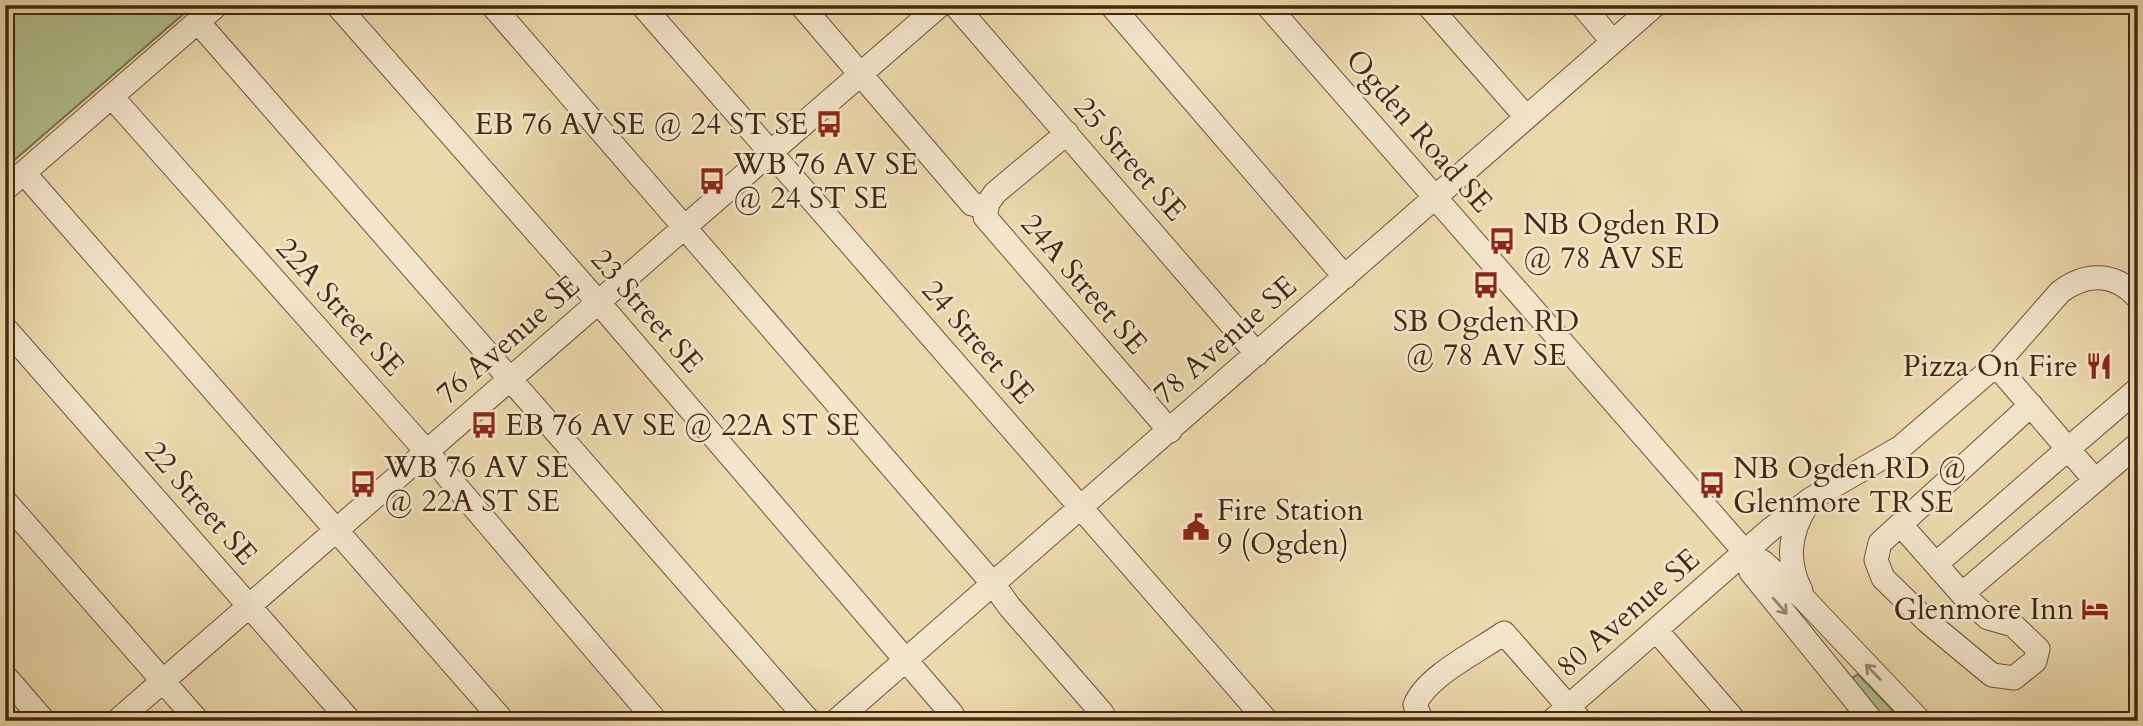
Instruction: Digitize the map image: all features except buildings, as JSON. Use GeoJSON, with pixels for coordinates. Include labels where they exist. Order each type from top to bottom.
{"type":"FeatureCollection","features":[{"type":"Feature","properties":{"kind":"street"},"geometry":{"type":"LineString","coordinates":[[5,189],[217,5]]}},
{"type":"Feature","properties":{"kind":"street","name":"23 Street SE"},"geometry":{"type":"LineString","coordinates":[[337,5],[599,303],[952,714]]}},
{"type":"Feature","properties":{"kind":"street"},"geometry":{"type":"LineString","coordinates":[[492,5],[994,584],[1009,606],[1102,713],[1106,721]]}},
{"type":"Feature","properties":{"kind":"street","name":"24 Street SE"},"geometry":{"type":"LineString","coordinates":[[642,5],[1267,721]]}},
{"type":"Feature","properties":{"kind":"street"},"geometry":{"type":"LineString","coordinates":[[801,5],[972,204],[986,208],[995,193],[1067,134]]}},
{"type":"Feature","properties":{"kind":"street","name":"76 Avenue SE"},"geometry":{"type":"LineString","coordinates":[[117,721],[940,5]]}},
{"type":"Feature","properties":{"kind":"street","name":"25 Street SE"},"geometry":{"type":"LineString","coordinates":[[955,5],[1257,354]]}},
{"type":"Feature","properties":{"kind":"street"},"geometry":{"type":"LineString","coordinates":[[1111,5],[1345,276]]}},
{"type":"Feature","properties":{"kind":"street","name":"Ogden Road SE"},"geometry":{"type":"LineString","coordinates":[[1267,5],[1745,552],[1763,562],[1805,600],[1920,721]]}},
{"type":"Feature","properties":{"kind":"street"},"geometry":{"type":"LineString","coordinates":[[1428,5],[1526,117]]}},
{"type":"Feature","properties":{"kind":"street"},"geometry":{"type":"LineString","coordinates":[[1582,5],[1613,41]]}},
{"type":"Feature","properties":{"kind":"street","name":"78 Avenue SE"},"geometry":{"type":"LineString","coordinates":[[836,721],[1655,5]]}},
{"type":"Feature","properties":{"kind":"street"},"geometry":{"type":"LineString","coordinates":[[198,22],[809,721]]}},
{"type":"Feature","properties":{"kind":"street","name":"22A Street SE"},"geometry":{"type":"LineString","coordinates":[[112,97],[427,452],[656,721]]}},
{"type":"Feature","properties":{"kind":"street"},"geometry":{"type":"LineString","coordinates":[[24,173],[503,721]]}},
{"type":"Feature","properties":{"kind":"street","name":"24A Street SE"},"geometry":{"type":"LineString","coordinates":[[986,208],[988,222],[1170,430]]}},
{"type":"Feature","properties":{"kind":"street","name":"80 Avenue SE"},"geometry":{"type":"LineString","coordinates":[[1567,716],[1656,630],[1745,552],[1811,499],[1901,446],[1996,365],[2060,292],[2073,282],[2090,276],[2111,279],[2122,283],[2138,298]]}},
{"type":"Feature","properties":{"kind":"street","name":"22 Street SE"},"geometry":{"type":"LineString","coordinates":[[5,328],[350,721]]}},
{"type":"Feature","properties":{"kind":"street"},"geometry":{"type":"LineString","coordinates":[[1996,365],[2095,480]]}},
{"type":"Feature","properties":{"kind":"street"},"geometry":{"type":"LineString","coordinates":[[1936,564],[2138,388]]}},
{"type":"Feature","properties":{"kind":"street"},"geometry":{"type":"LineString","coordinates":[[1901,525],[1962,594],[1988,618],[2013,625],[2038,649],[2035,661],[2014,678],[1992,676],[1928,622],[1883,578],[1876,560],[1880,543],[2031,405]]}},
{"type":"Feature","properties":{"kind":"street"},"geometry":{"type":"LineString","coordinates":[[1962,594],[2138,444]]}},
{"type":"Feature","properties":{"kind":"street"},"geometry":{"type":"LineString","coordinates":[[1805,600],[1789,562],[1794,533],[1811,499]]}},
{"type":"Feature","properties":{"kind":"street"},"geometry":{"type":"LineString","coordinates":[[5,501],[198,721]]}},
{"type":"Feature","properties":{"kind":"street","name":"Ogden Road SE"},"geometry":{"type":"LineString","coordinates":[[1745,552],[1751,572],[1872,721]]}},
{"type":"Feature","properties":{"kind":"street"},"geometry":{"type":"LineString","coordinates":[[1656,630],[1735,721]]}},
{"type":"Feature","properties":{"kind":"street"},"geometry":{"type":"LineString","coordinates":[[1422,721],[1415,705],[1419,696],[1465,658],[1504,633],[1567,716]]}},
{"type":"Feature","properties":{"kind":"street"},"geometry":{"type":"LineString","coordinates":[[5,676],[44,721]]}},
{"type":"Feature","properties":{"kind":"green space"},"geometry":{"type":"Polygon","coordinates":[[[5,5],[194,5],[5,168],[5,5]]]}},
{"type":"Feature","properties":{"kind":"green space"},"geometry":{"type":"Polygon","coordinates":[[[1858,674],[1903,721],[1885,721],[1852,678],[1858,674]]]}},
{"type":"Feature","properties":{"kind":"place","name":"EB 76 AV SE @ 24 ST SE"},"geometry":{"type":"Point","coordinates":[829,124]}},
{"type":"Feature","properties":{"kind":"place","name":"WB 76 AV SE @ 24 ST SE"},"geometry":{"type":"Point","coordinates":[712,181]}},
{"type":"Feature","properties":{"kind":"place","name":"NB Ogden RD @ 78 AV SE"},"geometry":{"type":"Point","coordinates":[1502,241]}},
{"type":"Feature","properties":{"kind":"place","name":"SB Ogden RD @ 78 AV SE"},"geometry":{"type":"Point","coordinates":[1486,285]}},
{"type":"Feature","properties":{"kind":"place","name":"Pizza On Fire"},"geometry":{"type":"Point","coordinates":[2099,366]}},
{"type":"Feature","properties":{"kind":"place","name":"EB 76 AV SE @ 22A ST SE"},"geometry":{"type":"Point","coordinates":[484,425]}},
{"type":"Feature","properties":{"kind":"place","name":"WB 76 AV SE @ 22A ST SE"},"geometry":{"type":"Point","coordinates":[363,484]}},
{"type":"Feature","properties":{"kind":"place","name":"NB Ogden RD @ Glenmore TR SE"},"geometry":{"type":"Point","coordinates":[1712,485]}},
{"type":"Feature","properties":{"kind":"place","name":"Fire Station 9 (Ogden)"},"geometry":{"type":"Point","coordinates":[1196,527]}},
{"type":"Feature","properties":{"kind":"place","name":"Glenmore Inn"},"geometry":{"type":"Point","coordinates":[2095,609]}}]}
